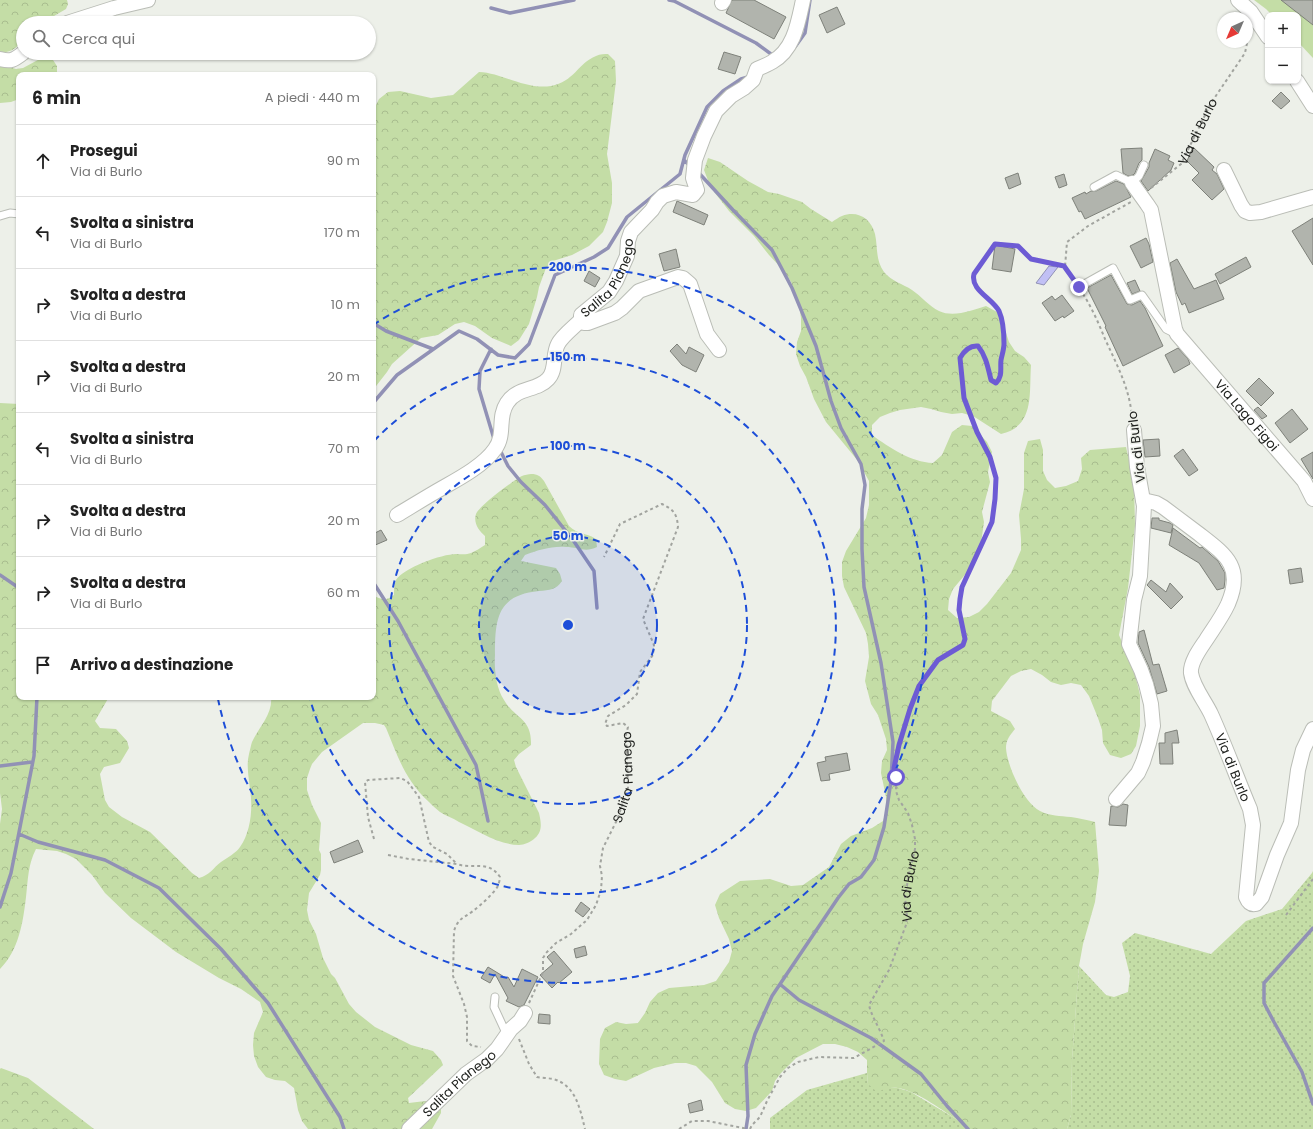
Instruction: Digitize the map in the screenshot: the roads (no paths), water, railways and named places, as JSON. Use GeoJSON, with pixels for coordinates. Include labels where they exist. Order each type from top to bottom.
{"type":"FeatureCollection","features":[{"type":"Feature","properties":{"kind":"street"},"geometry":{"type":"LineString","coordinates":[[89,16],[148,0]]}},
{"type":"Feature","properties":{"kind":"street","name":"Salita Pianego"},"geometry":{"type":"LineString","coordinates":[[719,350],[707,334],[690,284],[683,278],[678,277],[639,291],[616,313],[588,323],[581,320],[581,315],[609,292],[616,281],[627,256],[628,241],[631,232],[663,196],[676,192],[693,196],[697,190],[694,175],[695,160],[704,136],[716,112],[731,96],[744,88],[755,74],[773,62],[789,45],[794,36],[803,0]]}},
{"type":"Feature","properties":{"kind":"street"},"geometry":{"type":"LineString","coordinates":[[1238,0],[1251,12],[1265,33]]}},
{"type":"Feature","properties":{"kind":"street"},"geometry":{"type":"LineString","coordinates":[[0,59],[7,61],[16,58]]}},
{"type":"Feature","properties":{"kind":"street"},"geometry":{"type":"LineString","coordinates":[[1299,84],[1313,106]]}},
{"type":"Feature","properties":{"kind":"street"},"geometry":{"type":"LineString","coordinates":[[1224,170],[1240,205],[1245,211],[1250,213],[1261,212],[1313,197]]}},
{"type":"Feature","properties":{"kind":"street","name":"Via Lago Figoi"},"geometry":{"type":"LineString","coordinates":[[1132,183],[1150,210],[1175,329],[1304,481],[1313,499]]}},
{"type":"Feature","properties":{"kind":"street"},"geometry":{"type":"LineString","coordinates":[[396,515],[462,477],[495,450],[501,439],[502,416],[506,403],[515,394],[543,383],[548,379],[553,372],[555,353],[558,344],[581,320]]}},
{"type":"Feature","properties":{"kind":"street","name":"Via di Burlo"},"geometry":{"type":"LineString","coordinates":[[1116,799],[1138,773],[1147,749],[1153,726],[1151,704],[1146,684],[1129,644],[1134,600],[1140,576],[1144,500],[1137,467],[1134,430]]}},
{"type":"Feature","properties":{"kind":"street","name":"Via di Burlo"},"geometry":{"type":"LineString","coordinates":[[1144,500],[1156,503],[1163,507],[1221,551],[1230,563],[1234,577],[1233,587],[1227,605],[1197,654],[1191,668],[1191,674],[1211,713],[1250,809],[1253,825],[1246,897],[1251,904],[1256,904],[1262,897],[1277,855],[1291,823],[1302,750],[1313,728]]}},
{"type":"Feature","properties":{"kind":"street","name":"Salita Pianego"},"geometry":{"type":"LineString","coordinates":[[409,1129],[466,1074],[501,1045],[525,1013]]}},
{"type":"Feature","properties":{"kind":"lane"},"geometry":{"type":"LineString","coordinates":[[1094,187],[1116,175],[1132,183],[1139,176],[1144,165]]}},
{"type":"Feature","properties":{"kind":"lane"},"geometry":{"type":"LineString","coordinates":[[0,216],[10,213],[16,214]]}},
{"type":"Feature","properties":{"kind":"lane","name":"Via Lago Figoi"},"geometry":{"type":"LineString","coordinates":[[1079,287],[1114,268],[1130,300],[1142,295],[1166,329],[1178,334]]}},
{"type":"Feature","properties":{"kind":"lane"},"geometry":{"type":"LineString","coordinates":[[496,996],[494,1007],[511,1030]]}},
{"type":"Feature","properties":{"kind":"water"},"geometry":{"type":"Polygon","coordinates":[[[1049,266],[1058,267],[1044,285],[1036,283],[1049,266]]]}},
{"type":"Feature","properties":{"kind":"waterway"},"geometry":{"type":"LineString","coordinates":[[491,8],[510,13],[574,0]]}},
{"type":"Feature","properties":{"kind":"waterway"},"geometry":{"type":"LineString","coordinates":[[669,0],[674,1],[756,43],[775,57]]}},
{"type":"Feature","properties":{"kind":"waterway"},"geometry":{"type":"LineString","coordinates":[[795,47],[805,33],[810,0]]}},
{"type":"Feature","properties":{"kind":"waterway"},"geometry":{"type":"LineString","coordinates":[[376,400],[397,375],[459,331],[477,339],[498,355],[515,358],[529,344],[555,275],[594,257],[608,248],[627,217],[680,174],[685,155],[707,107],[723,91],[741,79],[748,77]]}},
{"type":"Feature","properties":{"kind":"waterway"},"geometry":{"type":"LineString","coordinates":[[684,160],[690,166]]}},
{"type":"Feature","properties":{"kind":"waterway"},"geometry":{"type":"LineString","coordinates":[[698,172],[772,250],[792,288],[816,346],[831,401],[841,428],[861,464],[865,485],[862,509],[864,587],[881,663],[893,742],[891,781],[884,827],[874,860],[861,877],[849,884],[838,898],[772,996],[755,1034],[746,1065],[748,1116],[746,1129]]}},
{"type":"Feature","properties":{"kind":"waterway"},"geometry":{"type":"LineString","coordinates":[[376,325],[386,331],[433,349]]}},
{"type":"Feature","properties":{"kind":"waterway"},"geometry":{"type":"LineString","coordinates":[[491,349],[480,371],[479,389],[494,439]]}},
{"type":"Feature","properties":{"kind":"waterway"},"geometry":{"type":"LineString","coordinates":[[499,448],[508,466],[521,482],[545,505],[573,540],[594,571],[597,608]]}},
{"type":"Feature","properties":{"kind":"waterway"},"geometry":{"type":"LineString","coordinates":[[0,575],[16,586]]}},
{"type":"Feature","properties":{"kind":"waterway"},"geometry":{"type":"LineString","coordinates":[[376,587],[398,621],[476,765],[488,821]]}},
{"type":"Feature","properties":{"kind":"waterway"},"geometry":{"type":"LineString","coordinates":[[0,907],[11,873],[34,756],[37,700]]}},
{"type":"Feature","properties":{"kind":"waterway"},"geometry":{"type":"LineString","coordinates":[[0,766],[32,762]]}},
{"type":"Feature","properties":{"kind":"waterway"},"geometry":{"type":"LineString","coordinates":[[19,834],[38,842],[105,860],[159,888],[221,949],[268,1003],[340,1117],[344,1129]]}},
{"type":"Feature","properties":{"kind":"waterway"},"geometry":{"type":"LineString","coordinates":[[1313,928],[1264,983],[1264,1003],[1302,1072],[1313,1104]]}},
{"type":"Feature","properties":{"kind":"waterway"},"geometry":{"type":"LineString","coordinates":[[781,985],[799,1000],[871,1038],[921,1074],[968,1129]]}}]}
